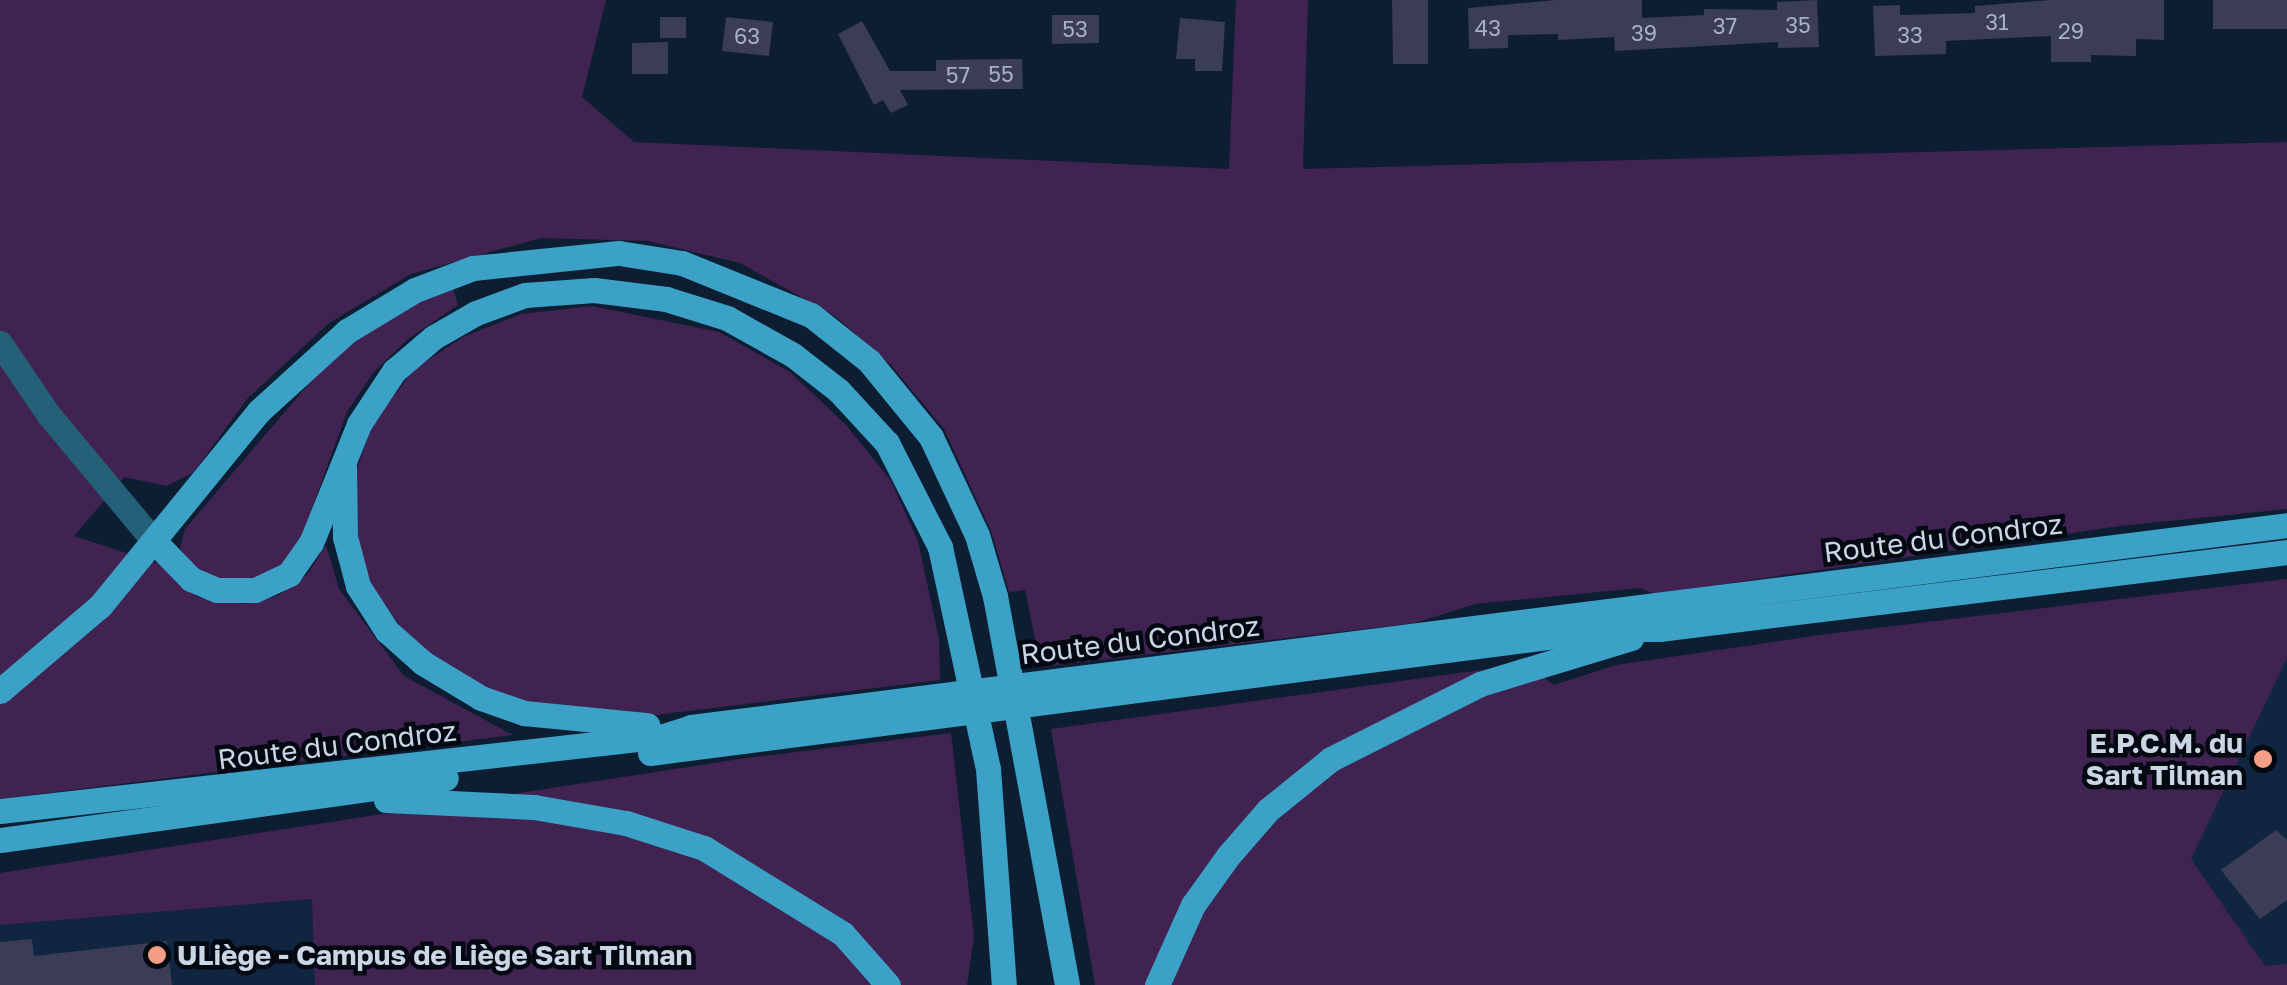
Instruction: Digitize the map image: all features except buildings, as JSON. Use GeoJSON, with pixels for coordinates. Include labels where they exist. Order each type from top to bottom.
{"type":"FeatureCollection","features":[{"type":"Feature","properties":{"kind":"main road"},"geometry":{"type":"LineString","coordinates":[[0,691],[100,606],[260,411],[347,332],[415,290],[473,268],[619,253],[682,263],[742,283],[811,315],[869,361],[931,437],[977,535],[1004,631],[1067,985]]}},
{"type":"Feature","properties":{"kind":"main road"},"geometry":{"type":"LineString","coordinates":[[154,541],[203,585],[243,592],[266,586],[304,555],[359,424],[394,371],[434,337],[476,313],[525,295],[594,290],[666,299],[728,318],[793,354],[839,391],[887,442],[940,547],[964,636],[988,769],[1004,985]]}},
{"type":"Feature","properties":{"kind":"main road"},"geometry":{"type":"LineString","coordinates":[[344,462],[345,537],[358,586],[388,631],[423,663],[480,698],[524,713],[590,724],[691,727]]}},
{"type":"Feature","properties":{"kind":"main road","name":"Route du Condroz"},"geometry":{"type":"LineString","coordinates":[[0,812],[664,736],[691,727],[2287,525]]}},
{"type":"Feature","properties":{"kind":"main road","name":"Route du Condroz"},"geometry":{"type":"LineString","coordinates":[[0,840],[1530,639],[1660,629],[2287,552]]}},
{"type":"Feature","properties":{"kind":"main road"},"geometry":{"type":"LineString","coordinates":[[1157,985],[1193,904],[1228,856],[1268,810],[1331,759],[1480,684],[1660,629]]}},
{"type":"Feature","properties":{"kind":"main road"},"geometry":{"type":"LineString","coordinates":[[336,797],[534,807],[626,822],[704,848],[843,934],[888,985]]}},
{"type":"Feature","properties":{"kind":"street"},"geometry":{"type":"LineString","coordinates":[[0,343],[48,414],[154,541]]}},
{"type":"Feature","properties":{"kind":"shaded area"},"geometry":{"type":"Polygon","coordinates":[[[0,0],[606,0],[582,97],[634,142],[1229,169],[1236,0],[1308,0],[1303,169],[2287,142],[2287,509],[2120,526],[1655,594],[1640,588],[1475,604],[1415,623],[1041,667],[1025,590],[1009,592],[991,531],[944,429],[891,365],[835,316],[740,263],[648,241],[541,238],[411,274],[329,323],[247,399],[194,472],[167,486],[124,477],[74,536],[160,564],[197,597],[246,604],[277,596],[307,575],[326,545],[339,589],[404,676],[513,735],[0,799],[0,0]]]}},
{"type":"Feature","properties":{"kind":"shaded area"},"geometry":{"type":"Polygon","coordinates":[[[452,285],[458,305],[408,339],[373,373],[347,412],[300,541],[285,564],[259,578],[224,581],[194,569],[180,548],[185,529],[330,359],[392,315],[452,285]]]}},
{"type":"Feature","properties":{"kind":"shaded area"},"geometry":{"type":"Polygon","coordinates":[[[592,306],[719,332],[790,372],[846,425],[891,481],[918,541],[939,639],[940,680],[648,716],[506,699],[417,649],[361,572],[351,486],[372,425],[414,369],[465,336],[521,314],[592,306]]]}},
{"type":"Feature","properties":{"kind":"shaded area"},"geometry":{"type":"Polygon","coordinates":[[[2287,579],[2287,658],[2191,859],[2265,966],[2287,964],[2287,985],[1095,985],[1051,729],[1525,664],[1554,685],[1616,665],[1827,634],[2287,579]]]}},
{"type":"Feature","properties":{"kind":"shaded area","name":"E.P.C.M. du Sart Tilman"},"geometry":{"type":"Polygon","coordinates":[[[2287,658],[2287,964],[2265,967],[2190,859],[2287,658]]]}},
{"type":"Feature","properties":{"kind":"shaded area"},"geometry":{"type":"Polygon","coordinates":[[[951,733],[974,937],[967,985],[315,985],[312,899],[0,925],[0,873],[740,759],[951,733]]]}},
{"type":"Feature","properties":{"kind":"shaded area","name":"ULiège - Campus de Liège Sart Tilman"},"geometry":{"type":"Polygon","coordinates":[[[313,899],[315,985],[0,985],[0,925],[313,899]]]}},
{"type":"Feature","properties":{"kind":"place","name":"E.P.C.M. du Sart Tilman"},"geometry":{"type":"Point","coordinates":[2263,759]}},
{"type":"Feature","properties":{"kind":"place","name":"ULiège - Campus de Liège Sart Tilman"},"geometry":{"type":"Point","coordinates":[157,955]}}]}
